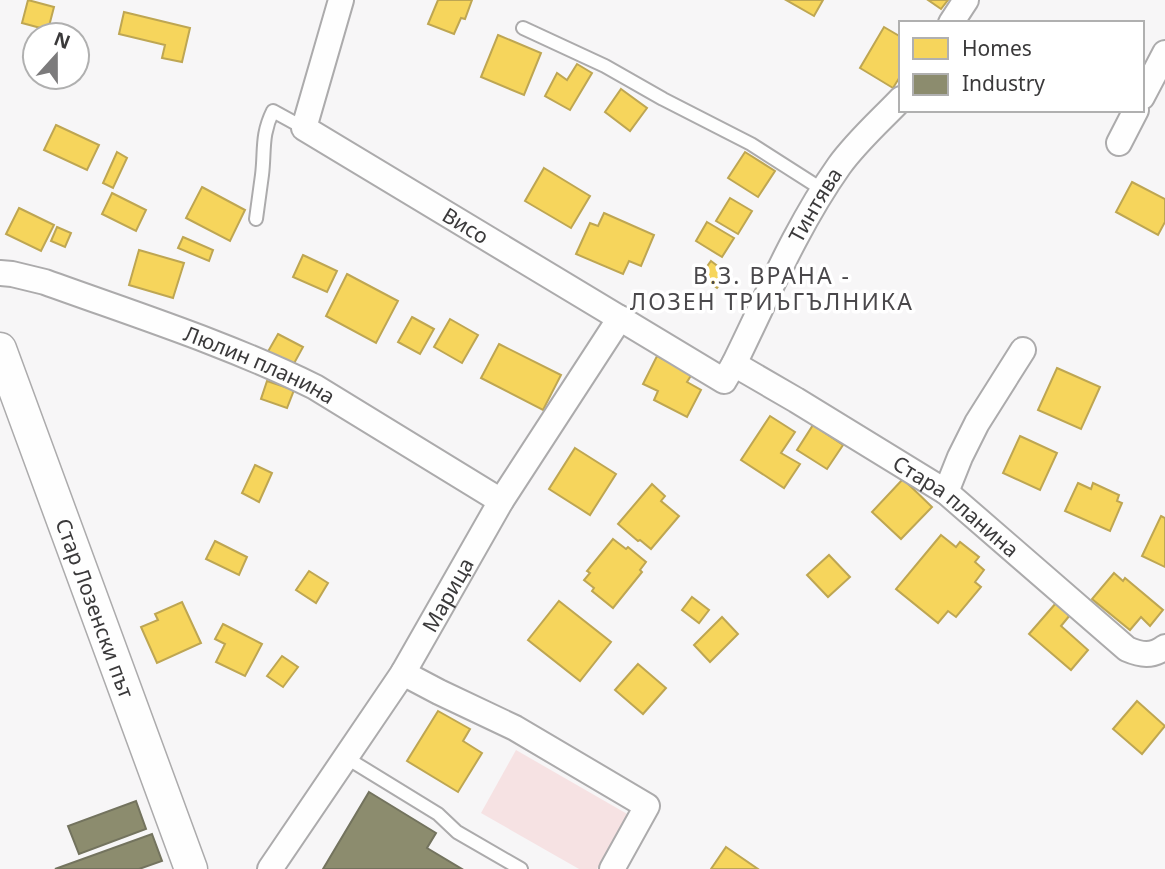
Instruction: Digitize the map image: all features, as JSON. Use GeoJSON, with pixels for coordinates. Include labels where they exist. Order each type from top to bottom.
{"type":"FeatureCollection","features":[{"type":"Feature","properties":{"kind":"street"},"geometry":{"type":"LineString","coordinates":[[304,128],[341,0]]}},
{"type":"Feature","properties":{"kind":"street"},"geometry":{"type":"LineString","coordinates":[[952,21],[966,0]]}},
{"type":"Feature","properties":{"kind":"street"},"geometry":{"type":"LineString","coordinates":[[1144,93],[1165,53]]}},
{"type":"Feature","properties":{"kind":"street","name":"Тинтява"},"geometry":{"type":"LineString","coordinates":[[734,364],[797,234],[822,190],[864,135],[899,101]]}},
{"type":"Feature","properties":{"kind":"street"},"geometry":{"type":"LineString","coordinates":[[1119,143],[1135,112]]}},
{"type":"Feature","properties":{"kind":"street","name":"Висо"},"geometry":{"type":"LineString","coordinates":[[304,128],[724,381],[734,364]]}},
{"type":"Feature","properties":{"kind":"street","name":"Люлин планина"},"geometry":{"type":"LineString","coordinates":[[0,273],[45,282],[285,372],[315,387],[501,501]]}},
{"type":"Feature","properties":{"kind":"street","name":"Марица"},"geometry":{"type":"LineString","coordinates":[[272,868],[403,673],[501,501],[620,318]]}},
{"type":"Feature","properties":{"kind":"street","name":"Стар Лозенски път"},"geometry":{"type":"LineString","coordinates":[[0,349],[10,410],[191,869]]}},
{"type":"Feature","properties":{"kind":"street"},"geometry":{"type":"LineString","coordinates":[[946,492],[977,423],[1023,349]]}},
{"type":"Feature","properties":{"kind":"street","name":"Стара планина"},"geometry":{"type":"LineString","coordinates":[[734,364],[946,492],[1126,649],[1150,655],[1165,647]]}},
{"type":"Feature","properties":{"kind":"street"},"geometry":{"type":"LineString","coordinates":[[403,673],[515,728],[647,806],[612,869]]}},
{"type":"Feature","properties":{"kind":"lane"},"geometry":{"type":"LineString","coordinates":[[523,28],[605,66],[751,144],[822,190]]}},
{"type":"Feature","properties":{"kind":"lane"},"geometry":{"type":"LineString","coordinates":[[256,219],[264,137],[273,111],[304,128]]}},
{"type":"Feature","properties":{"kind":"lane"},"geometry":{"type":"LineString","coordinates":[[345,757],[438,814],[457,832],[520,869]]}},
{"type":"Feature","properties":{"kind":"shaded area"},"geometry":{"type":"Polygon","coordinates":[[[516,750],[629,815],[597,869],[579,869],[481,813],[516,750]]]}},
{"type":"Feature","properties":{"kind":"building: Homes"},"geometry":{"type":"Polygon","coordinates":[[[28,0],[54,7],[50,21],[23,21],[28,0]]]}},
{"type":"Feature","properties":{"kind":"building: Homes"},"geometry":{"type":"Polygon","coordinates":[[[438,0],[472,0],[465,19],[461,18],[454,34],[428,24],[438,0]]]}},
{"type":"Feature","properties":{"kind":"building: Homes"},"geometry":{"type":"Polygon","coordinates":[[[786,0],[823,0],[814,16],[786,0]]]}},
{"type":"Feature","properties":{"kind":"building: Homes"},"geometry":{"type":"Polygon","coordinates":[[[928,0],[948,0],[941,9],[928,0]]]}},
{"type":"Feature","properties":{"kind":"building: Homes"},"geometry":{"type":"Polygon","coordinates":[[[124,12],[190,28],[182,62],[162,58],[165,45],[119,34],[124,12]]]}},
{"type":"Feature","properties":{"kind":"building: Homes"},"geometry":{"type":"Polygon","coordinates":[[[884,27],[899,36],[899,78],[893,88],[860,68],[884,27]]]}},
{"type":"Feature","properties":{"kind":"building: Homes"},"geometry":{"type":"Polygon","coordinates":[[[498,35],[541,53],[524,95],[481,77],[498,35]]]}},
{"type":"Feature","properties":{"kind":"building: Homes"},"geometry":{"type":"Polygon","coordinates":[[[577,64],[592,73],[570,110],[545,96],[557,73],[567,80],[577,64]]]}},
{"type":"Feature","properties":{"kind":"building: Homes"},"geometry":{"type":"Polygon","coordinates":[[[621,89],[647,108],[630,131],[605,112],[621,89]]]}},
{"type":"Feature","properties":{"kind":"building: Homes"},"geometry":{"type":"Polygon","coordinates":[[[56,125],[99,145],[87,170],[44,150],[56,125]]]}},
{"type":"Feature","properties":{"kind":"building: Homes"},"geometry":{"type":"Polygon","coordinates":[[[117,152],[127,158],[113,188],[103,183],[117,152]]]}},
{"type":"Feature","properties":{"kind":"building: Homes"},"geometry":{"type":"Polygon","coordinates":[[[745,152],[775,171],[758,197],[728,178],[745,152]]]}},
{"type":"Feature","properties":{"kind":"building: Homes"},"geometry":{"type":"Polygon","coordinates":[[[544,168],[590,196],[571,228],[525,201],[544,168]]]}},
{"type":"Feature","properties":{"kind":"building: Homes"},"geometry":{"type":"Polygon","coordinates":[[[1132,182],[1165,199],[1165,222],[1158,235],[1116,212],[1132,182]]]}},
{"type":"Feature","properties":{"kind":"building: Homes"},"geometry":{"type":"Polygon","coordinates":[[[202,187],[245,210],[230,241],[186,218],[202,187]]]}},
{"type":"Feature","properties":{"kind":"building: Homes"},"geometry":{"type":"Polygon","coordinates":[[[112,193],[146,210],[136,231],[102,214],[112,193]]]}},
{"type":"Feature","properties":{"kind":"building: Homes"},"geometry":{"type":"Polygon","coordinates":[[[730,198],[752,211],[738,234],[716,221],[730,198]]]}},
{"type":"Feature","properties":{"kind":"building: Homes"},"geometry":{"type":"Polygon","coordinates":[[[19,208],[54,225],[41,251],[6,234],[19,208]]]}},
{"type":"Feature","properties":{"kind":"building: Homes"},"geometry":{"type":"Polygon","coordinates":[[[604,213],[654,235],[641,266],[629,261],[623,274],[576,254],[590,223],[598,226],[604,213]]]}},
{"type":"Feature","properties":{"kind":"building: Homes"},"geometry":{"type":"Polygon","coordinates":[[[707,222],[734,238],[722,257],[696,241],[707,222]]]}},
{"type":"Feature","properties":{"kind":"building: Homes"},"geometry":{"type":"Polygon","coordinates":[[[57,227],[71,233],[65,247],[51,241],[57,227]]]}},
{"type":"Feature","properties":{"kind":"building: Homes"},"geometry":{"type":"Polygon","coordinates":[[[183,237],[213,250],[209,261],[178,248],[183,237]]]}},
{"type":"Feature","properties":{"kind":"building: Homes"},"geometry":{"type":"Polygon","coordinates":[[[139,250],[184,263],[173,298],[129,285],[139,250]]]}},
{"type":"Feature","properties":{"kind":"building: Homes"},"geometry":{"type":"Polygon","coordinates":[[[303,255],[337,271],[327,292],[293,277],[303,255]]]}},
{"type":"Feature","properties":{"kind":"building: Homes"},"geometry":{"type":"Polygon","coordinates":[[[711,261],[728,274],[717,288],[700,276],[711,261]]]}},
{"type":"Feature","properties":{"kind":"building: Homes"},"geometry":{"type":"Polygon","coordinates":[[[347,274],[398,301],[376,343],[326,316],[347,274]]]}},
{"type":"Feature","properties":{"kind":"building: Homes"},"geometry":{"type":"Polygon","coordinates":[[[412,317],[434,329],[420,354],[398,342],[412,317]]]}},
{"type":"Feature","properties":{"kind":"building: Homes"},"geometry":{"type":"Polygon","coordinates":[[[450,319],[478,335],[462,363],[434,347],[450,319]]]}},
{"type":"Feature","properties":{"kind":"building: Homes"},"geometry":{"type":"Polygon","coordinates":[[[278,334],[303,347],[291,369],[266,355],[278,334]]]}},
{"type":"Feature","properties":{"kind":"building: Homes"},"geometry":{"type":"Polygon","coordinates":[[[499,344],[561,375],[543,410],[481,378],[499,344]]]}},
{"type":"Feature","properties":{"kind":"building: Homes"},"geometry":{"type":"Polygon","coordinates":[[[657,356],[692,374],[687,382],[701,390],[687,417],[654,400],[658,391],[643,384],[657,356]]]}},
{"type":"Feature","properties":{"kind":"building: Homes"},"geometry":{"type":"Polygon","coordinates":[[[1057,368],[1100,387],[1081,429],[1038,410],[1057,368]]]}},
{"type":"Feature","properties":{"kind":"building: Homes"},"geometry":{"type":"Polygon","coordinates":[[[267,381],[294,390],[287,408],[261,399],[267,381]]]}},
{"type":"Feature","properties":{"kind":"building: Homes"},"geometry":{"type":"Polygon","coordinates":[[[770,416],[795,432],[781,453],[800,464],[784,488],[741,460],[770,416]]]}},
{"type":"Feature","properties":{"kind":"building: Homes"},"geometry":{"type":"Polygon","coordinates":[[[813,425],[843,445],[827,469],[797,450],[813,425]]]}},
{"type":"Feature","properties":{"kind":"building: Homes"},"geometry":{"type":"Polygon","coordinates":[[[1020,436],[1057,453],[1040,490],[1003,473],[1020,436]]]}},
{"type":"Feature","properties":{"kind":"building: Homes"},"geometry":{"type":"Polygon","coordinates":[[[575,448],[616,474],[590,515],[549,489],[575,448]]]}},
{"type":"Feature","properties":{"kind":"building: Homes"},"geometry":{"type":"Polygon","coordinates":[[[255,465],[272,473],[259,502],[242,493],[255,465]]]}},
{"type":"Feature","properties":{"kind":"building: Homes"},"geometry":{"type":"Polygon","coordinates":[[[903,479],[932,507],[901,539],[872,512],[903,479]]]}},
{"type":"Feature","properties":{"kind":"building: Homes"},"geometry":{"type":"Polygon","coordinates":[[[1078,483],[1091,489],[1093,483],[1119,495],[1117,501],[1122,503],[1110,531],[1065,511],[1078,483]]]}},
{"type":"Feature","properties":{"kind":"building: Homes"},"geometry":{"type":"Polygon","coordinates":[[[652,484],[665,496],[661,501],[679,516],[651,549],[618,524],[652,484]]]}},
{"type":"Feature","properties":{"kind":"building: Homes"},"geometry":{"type":"Polygon","coordinates":[[[1161,516],[1165,518],[1165,567],[1142,556],[1161,516]]]}},
{"type":"Feature","properties":{"kind":"building: Homes"},"geometry":{"type":"Polygon","coordinates":[[[941,535],[956,547],[960,542],[979,557],[975,562],[984,570],[975,582],[981,587],[956,617],[948,611],[938,623],[896,589],[941,535]]]}},
{"type":"Feature","properties":{"kind":"building: Homes"},"geometry":{"type":"Polygon","coordinates":[[[613,539],[646,562],[640,570],[642,572],[613,608],[592,591],[594,588],[584,580],[590,573],[587,571],[613,539]]]}},
{"type":"Feature","properties":{"kind":"building: Homes"},"geometry":{"type":"Polygon","coordinates":[[[215,541],[247,557],[239,575],[206,559],[215,541]]]}},
{"type":"Feature","properties":{"kind":"building: Homes"},"geometry":{"type":"Polygon","coordinates":[[[829,555],[850,577],[828,597],[807,575],[829,555]]]}},
{"type":"Feature","properties":{"kind":"building: Homes"},"geometry":{"type":"Polygon","coordinates":[[[309,571],[328,583],[316,603],[296,590],[309,571]]]}},
{"type":"Feature","properties":{"kind":"building: Homes"},"geometry":{"type":"Polygon","coordinates":[[[1114,573],[1123,581],[1125,578],[1163,610],[1150,626],[1141,617],[1130,630],[1092,599],[1114,573]]]}},
{"type":"Feature","properties":{"kind":"building: Homes"},"geometry":{"type":"Polygon","coordinates":[[[692,597],[709,610],[699,623],[682,610],[692,597]]]}},
{"type":"Feature","properties":{"kind":"building: Homes"},"geometry":{"type":"Polygon","coordinates":[[[559,601],[611,642],[580,681],[528,640],[559,601]]]}},
{"type":"Feature","properties":{"kind":"building: Homes"},"geometry":{"type":"Polygon","coordinates":[[[182,602],[201,643],[157,663],[141,627],[158,620],[155,614],[182,602]]]}},
{"type":"Feature","properties":{"kind":"building: Homes"},"geometry":{"type":"Polygon","coordinates":[[[1056,603],[1070,615],[1061,626],[1088,650],[1071,670],[1029,634],[1056,603]]]}},
{"type":"Feature","properties":{"kind":"building: Homes"},"geometry":{"type":"Polygon","coordinates":[[[722,617],[738,634],[710,662],[694,645],[722,617]]]}},
{"type":"Feature","properties":{"kind":"building: Homes"},"geometry":{"type":"Polygon","coordinates":[[[223,624],[262,644],[245,676],[216,662],[225,644],[215,639],[223,624]]]}},
{"type":"Feature","properties":{"kind":"building: Homes"},"geometry":{"type":"Polygon","coordinates":[[[282,656],[298,667],[283,687],[267,676],[282,656]]]}},
{"type":"Feature","properties":{"kind":"building: Homes"},"geometry":{"type":"Polygon","coordinates":[[[638,664],[666,688],[643,714],[615,690],[638,664]]]}},
{"type":"Feature","properties":{"kind":"building: Homes"},"geometry":{"type":"Polygon","coordinates":[[[1137,701],[1165,726],[1142,754],[1113,729],[1137,701]]]}},
{"type":"Feature","properties":{"kind":"building: Homes"},"geometry":{"type":"Polygon","coordinates":[[[438,711],[470,729],[463,741],[482,753],[458,792],[407,761],[438,711]]]}},
{"type":"Feature","properties":{"kind":"building: Homes"},"geometry":{"type":"Polygon","coordinates":[[[726,847],[758,869],[711,869],[726,847]]]}},
{"type":"Feature","properties":{"kind":"building: Industry"},"geometry":{"type":"Polygon","coordinates":[[[369,792],[436,833],[427,848],[462,869],[323,869],[369,792]]]}},
{"type":"Feature","properties":{"kind":"building: Industry"},"geometry":{"type":"Polygon","coordinates":[[[136,801],[146,829],[79,854],[68,826],[136,801]]]}},
{"type":"Feature","properties":{"kind":"building: Industry"},"geometry":{"type":"Polygon","coordinates":[[[152,834],[162,861],[139,869],[55,869],[152,834]]]}},
{"type":"Feature","properties":{"kind":"district","name":"В.З. ВРАНА - ЛОЗЕН ТРИЪГЪЛНИКА"},"geometry":{"type":"Point","coordinates":[772,288]}}]}
